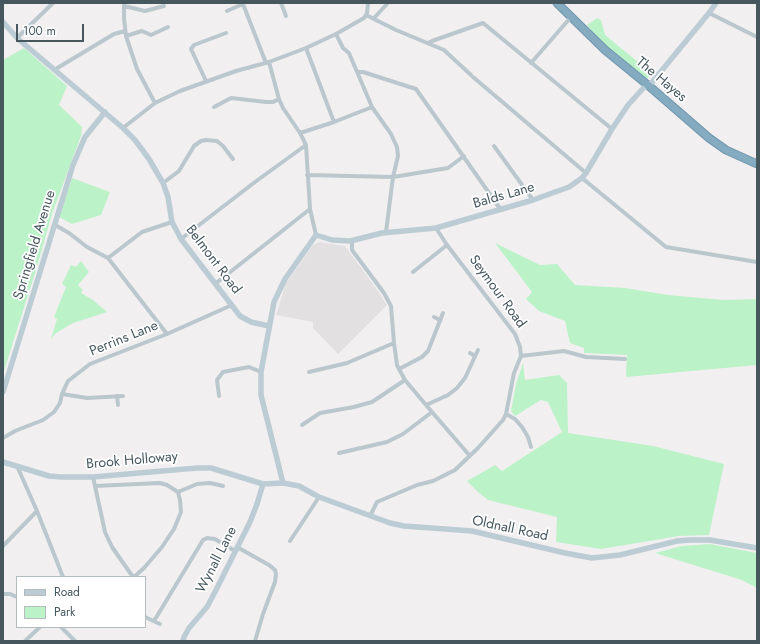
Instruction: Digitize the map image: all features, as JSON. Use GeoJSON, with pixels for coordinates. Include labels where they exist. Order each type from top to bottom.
{"type":"FeatureCollection","features":[{"type":"Feature","properties":{"kind":"highway","name":"The Hayes"},"geometry":{"type":"LineString","coordinates":[[557,3],[572,16],[605,50],[715,143],[726,150],[757,164]]}},
{"type":"Feature","properties":{"kind":"street"},"geometry":{"type":"LineString","coordinates":[[17,38],[53,3]]}},
{"type":"Feature","properties":{"kind":"street"},"geometry":{"type":"LineString","coordinates":[[282,3],[286,16]]}},
{"type":"Feature","properties":{"kind":"street"},"geometry":{"type":"LineString","coordinates":[[123,128],[155,103],[180,91],[306,48],[336,34],[363,20],[366,15],[368,3]]}},
{"type":"Feature","properties":{"kind":"street"},"geometry":{"type":"LineString","coordinates":[[374,18],[388,3]]}},
{"type":"Feature","properties":{"kind":"street","name":"Balds Lane"},"geometry":{"type":"LineString","coordinates":[[316,236],[332,240],[352,241],[386,232],[436,228],[501,210],[569,187],[584,175],[628,105],[648,85],[716,3]]}},
{"type":"Feature","properties":{"kind":"street"},"geometry":{"type":"LineString","coordinates":[[155,103],[137,69],[126,36],[124,4],[145,12],[164,6]]}},
{"type":"Feature","properties":{"kind":"street"},"geometry":{"type":"LineString","coordinates":[[227,10],[244,4],[267,62],[279,99],[306,145],[310,208],[316,236],[285,278],[274,302],[261,372],[261,395],[284,483]]}},
{"type":"Feature","properties":{"kind":"street"},"geometry":{"type":"LineString","coordinates":[[709,13],[757,37]]}},
{"type":"Feature","properties":{"kind":"street"},"geometry":{"type":"LineString","coordinates":[[366,15],[447,52],[472,76],[666,247],[757,262]]}},
{"type":"Feature","properties":{"kind":"street"},"geometry":{"type":"LineString","coordinates":[[531,63],[572,16]]}},
{"type":"Feature","properties":{"kind":"street","name":"Belmont Road"},"geometry":{"type":"LineString","coordinates":[[3,22],[17,38],[105,112],[135,140],[149,159],[163,183],[168,197],[172,222],[181,239],[240,316],[248,321],[269,326]]}},
{"type":"Feature","properties":{"kind":"street"},"geometry":{"type":"LineString","coordinates":[[428,43],[483,23],[612,129]]}},
{"type":"Feature","properties":{"kind":"street"},"geometry":{"type":"LineString","coordinates":[[126,36],[142,31],[151,35],[168,27]]}},
{"type":"Feature","properties":{"kind":"street"},"geometry":{"type":"LineString","coordinates":[[54,70],[114,34],[125,31]]}},
{"type":"Feature","properties":{"kind":"street"},"geometry":{"type":"LineString","coordinates":[[206,81],[191,49],[194,45],[226,33]]}},
{"type":"Feature","properties":{"kind":"street"},"geometry":{"type":"LineString","coordinates":[[336,34],[343,48],[349,53],[372,106],[391,134],[397,147],[398,156],[393,177],[386,232]]}},
{"type":"Feature","properties":{"kind":"street"},"geometry":{"type":"LineString","coordinates":[[306,48],[334,122]]}},
{"type":"Feature","properties":{"kind":"street"},"geometry":{"type":"LineString","coordinates":[[357,72],[363,72],[416,89],[501,210]]}},
{"type":"Feature","properties":{"kind":"street"},"geometry":{"type":"LineString","coordinates":[[214,106],[230,98],[266,102],[273,102],[279,99]]}},
{"type":"Feature","properties":{"kind":"street"},"geometry":{"type":"LineString","coordinates":[[300,133],[334,122],[372,106]]}},
{"type":"Feature","properties":{"kind":"street","name":"Springfield Avenue"},"geometry":{"type":"LineString","coordinates":[[3,392],[66,185],[80,147],[105,112]]}},
{"type":"Feature","properties":{"kind":"street"},"geometry":{"type":"LineString","coordinates":[[163,183],[179,171],[194,146],[202,141],[217,141],[233,159]]}},
{"type":"Feature","properties":{"kind":"street"},"geometry":{"type":"LineString","coordinates":[[181,239],[306,145]]}},
{"type":"Feature","properties":{"kind":"street"},"geometry":{"type":"LineString","coordinates":[[494,146],[533,200]]}},
{"type":"Feature","properties":{"kind":"street"},"geometry":{"type":"LineString","coordinates":[[307,175],[393,177],[448,168],[464,156]]}},
{"type":"Feature","properties":{"kind":"street"},"geometry":{"type":"LineString","coordinates":[[215,284],[310,208]]}},
{"type":"Feature","properties":{"kind":"street"},"geometry":{"type":"LineString","coordinates":[[108,258],[142,232],[172,222]]}},
{"type":"Feature","properties":{"kind":"street"},"geometry":{"type":"LineString","coordinates":[[55,225],[70,233],[88,247],[108,258],[167,334]]}},
{"type":"Feature","properties":{"kind":"street","name":"Seymour Road"},"geometry":{"type":"LineString","coordinates":[[436,228],[515,334],[520,347],[521,356]]}},
{"type":"Feature","properties":{"kind":"street"},"geometry":{"type":"LineString","coordinates":[[352,241],[352,250],[384,293],[391,306],[397,365],[405,380],[470,456]]}},
{"type":"Feature","properties":{"kind":"street"},"geometry":{"type":"LineString","coordinates":[[414,272],[447,244]]}},
{"type":"Feature","properties":{"kind":"street","name":"Perrins Lane"},"geometry":{"type":"LineString","coordinates":[[3,438],[15,431],[43,420],[54,412],[60,403],[68,381],[90,364],[167,334],[232,305]]}},
{"type":"Feature","properties":{"kind":"street"},"geometry":{"type":"LineString","coordinates":[[399,369],[425,354],[436,333],[443,313]]}},
{"type":"Feature","properties":{"kind":"street"},"geometry":{"type":"LineString","coordinates":[[434,317],[440,320]]}},
{"type":"Feature","properties":{"kind":"street"},"geometry":{"type":"LineString","coordinates":[[309,372],[314,368],[347,363],[394,343]]}},
{"type":"Feature","properties":{"kind":"street"},"geometry":{"type":"LineString","coordinates":[[426,405],[448,395],[457,388],[466,378],[478,350]]}},
{"type":"Feature","properties":{"kind":"street"},"geometry":{"type":"LineString","coordinates":[[370,516],[377,502],[417,485],[433,481],[455,470],[470,456],[503,420],[506,414],[514,373],[521,356],[564,351],[586,356],[625,359]]}},
{"type":"Feature","properties":{"kind":"street"},"geometry":{"type":"LineString","coordinates":[[470,353],[476,356]]}},
{"type":"Feature","properties":{"kind":"street"},"geometry":{"type":"LineString","coordinates":[[219,396],[217,380],[223,372],[249,367],[261,372]]}},
{"type":"Feature","properties":{"kind":"street"},"geometry":{"type":"LineString","coordinates":[[302,425],[304,420],[320,413],[372,402],[405,380]]}},
{"type":"Feature","properties":{"kind":"street"},"geometry":{"type":"LineString","coordinates":[[62,394],[87,398],[123,396]]}},
{"type":"Feature","properties":{"kind":"street"},"geometry":{"type":"LineString","coordinates":[[117,396],[118,404]]}},
{"type":"Feature","properties":{"kind":"street"},"geometry":{"type":"LineString","coordinates":[[343,454],[387,442],[403,434],[432,412]]}},
{"type":"Feature","properties":{"kind":"street"},"geometry":{"type":"LineString","coordinates":[[506,414],[515,419],[532,443]]}},
{"type":"Feature","properties":{"kind":"street","name":"Brook Holloway"},"geometry":{"type":"LineString","coordinates":[[3,462],[49,476],[93,477],[211,468],[263,484]]}},
{"type":"Feature","properties":{"kind":"street"},"geometry":{"type":"LineString","coordinates":[[17,466],[37,511],[63,576]]}},
{"type":"Feature","properties":{"kind":"street"},"geometry":{"type":"LineString","coordinates":[[93,477],[105,532],[112,547],[132,576]]}},
{"type":"Feature","properties":{"kind":"street"},"geometry":{"type":"LineString","coordinates":[[95,486],[160,483],[167,485],[178,492],[181,512],[174,529],[162,547],[144,568],[134,576]]}},
{"type":"Feature","properties":{"kind":"street"},"geometry":{"type":"LineString","coordinates":[[178,492],[197,484],[210,483],[223,486]]}},
{"type":"Feature","properties":{"kind":"street","name":"Oldnall Road"},"geometry":{"type":"LineString","coordinates":[[263,484],[284,483],[299,486],[319,497],[390,523],[404,526],[472,531],[592,558],[620,556],[677,541],[690,540],[710,540],[757,548]]}},
{"type":"Feature","properties":{"kind":"street","name":"Wynall Lane"},"geometry":{"type":"LineString","coordinates":[[183,641],[189,628],[207,607],[257,504],[263,484]]}},
{"type":"Feature","properties":{"kind":"street"},"geometry":{"type":"LineString","coordinates":[[292,539],[319,497]]}},
{"type":"Feature","properties":{"kind":"street"},"geometry":{"type":"LineString","coordinates":[[3,546],[37,511]]}},
{"type":"Feature","properties":{"kind":"street"},"geometry":{"type":"LineString","coordinates":[[154,621],[203,540],[207,538],[215,539],[269,565],[275,570],[275,582],[255,641]]}},
{"type":"Feature","properties":{"kind":"street"},"geometry":{"type":"LineString","coordinates":[[3,594],[10,594],[16,597]]}},
{"type":"Feature","properties":{"kind":"street"},"geometry":{"type":"LineString","coordinates":[[146,618],[160,624]]}},
{"type":"Feature","properties":{"kind":"street"},"geometry":{"type":"LineString","coordinates":[[25,641],[39,628]]}},
{"type":"Feature","properties":{"kind":"street"},"geometry":{"type":"LineString","coordinates":[[63,628],[75,641]]}},
{"type":"Feature","properties":{"kind":"shaded area"},"geometry":{"type":"Polygon","coordinates":[[[320,242],[345,246],[387,305],[338,354],[313,328],[313,322],[276,315],[286,283],[313,245],[320,242]]]}},
{"type":"Feature","properties":{"kind":"green space"},"geometry":{"type":"Polygon","coordinates":[[[597,18],[601,20],[605,35],[649,71],[656,71],[650,77],[647,78],[642,75],[618,57],[597,37],[587,25],[597,18]]]}},
{"type":"Feature","properties":{"kind":"green space"},"geometry":{"type":"Polygon","coordinates":[[[24,48],[67,86],[59,105],[82,127],[81,136],[52,214],[3,374],[3,60],[24,48]]]}},
{"type":"Feature","properties":{"kind":"green space"},"geometry":{"type":"Polygon","coordinates":[[[72,178],[110,192],[101,215],[72,224],[59,217],[72,178]]]}},
{"type":"Feature","properties":{"kind":"green space"},"geometry":{"type":"Polygon","coordinates":[[[495,243],[540,265],[557,264],[575,285],[625,288],[668,295],[724,300],[757,299],[757,365],[626,377],[627,355],[584,353],[584,348],[570,343],[565,321],[539,311],[526,299],[532,292],[495,243]]]}},
{"type":"Feature","properties":{"kind":"green space"},"geometry":{"type":"Polygon","coordinates":[[[81,261],[89,272],[78,285],[83,290],[81,293],[93,300],[107,312],[73,323],[56,333],[51,339],[57,319],[54,317],[66,287],[62,284],[71,265],[76,267],[81,261]]]}},
{"type":"Feature","properties":{"kind":"green space"},"geometry":{"type":"Polygon","coordinates":[[[523,363],[525,380],[559,375],[567,383],[568,433],[653,446],[724,464],[709,535],[679,536],[601,549],[556,542],[557,517],[488,500],[478,492],[467,481],[495,465],[502,471],[562,432],[548,402],[541,400],[515,416],[511,411],[516,384],[523,363]]]}},
{"type":"Feature","properties":{"kind":"green space"},"geometry":{"type":"Polygon","coordinates":[[[710,544],[757,553],[757,588],[742,580],[655,553],[682,546],[710,544]]]}}]}
